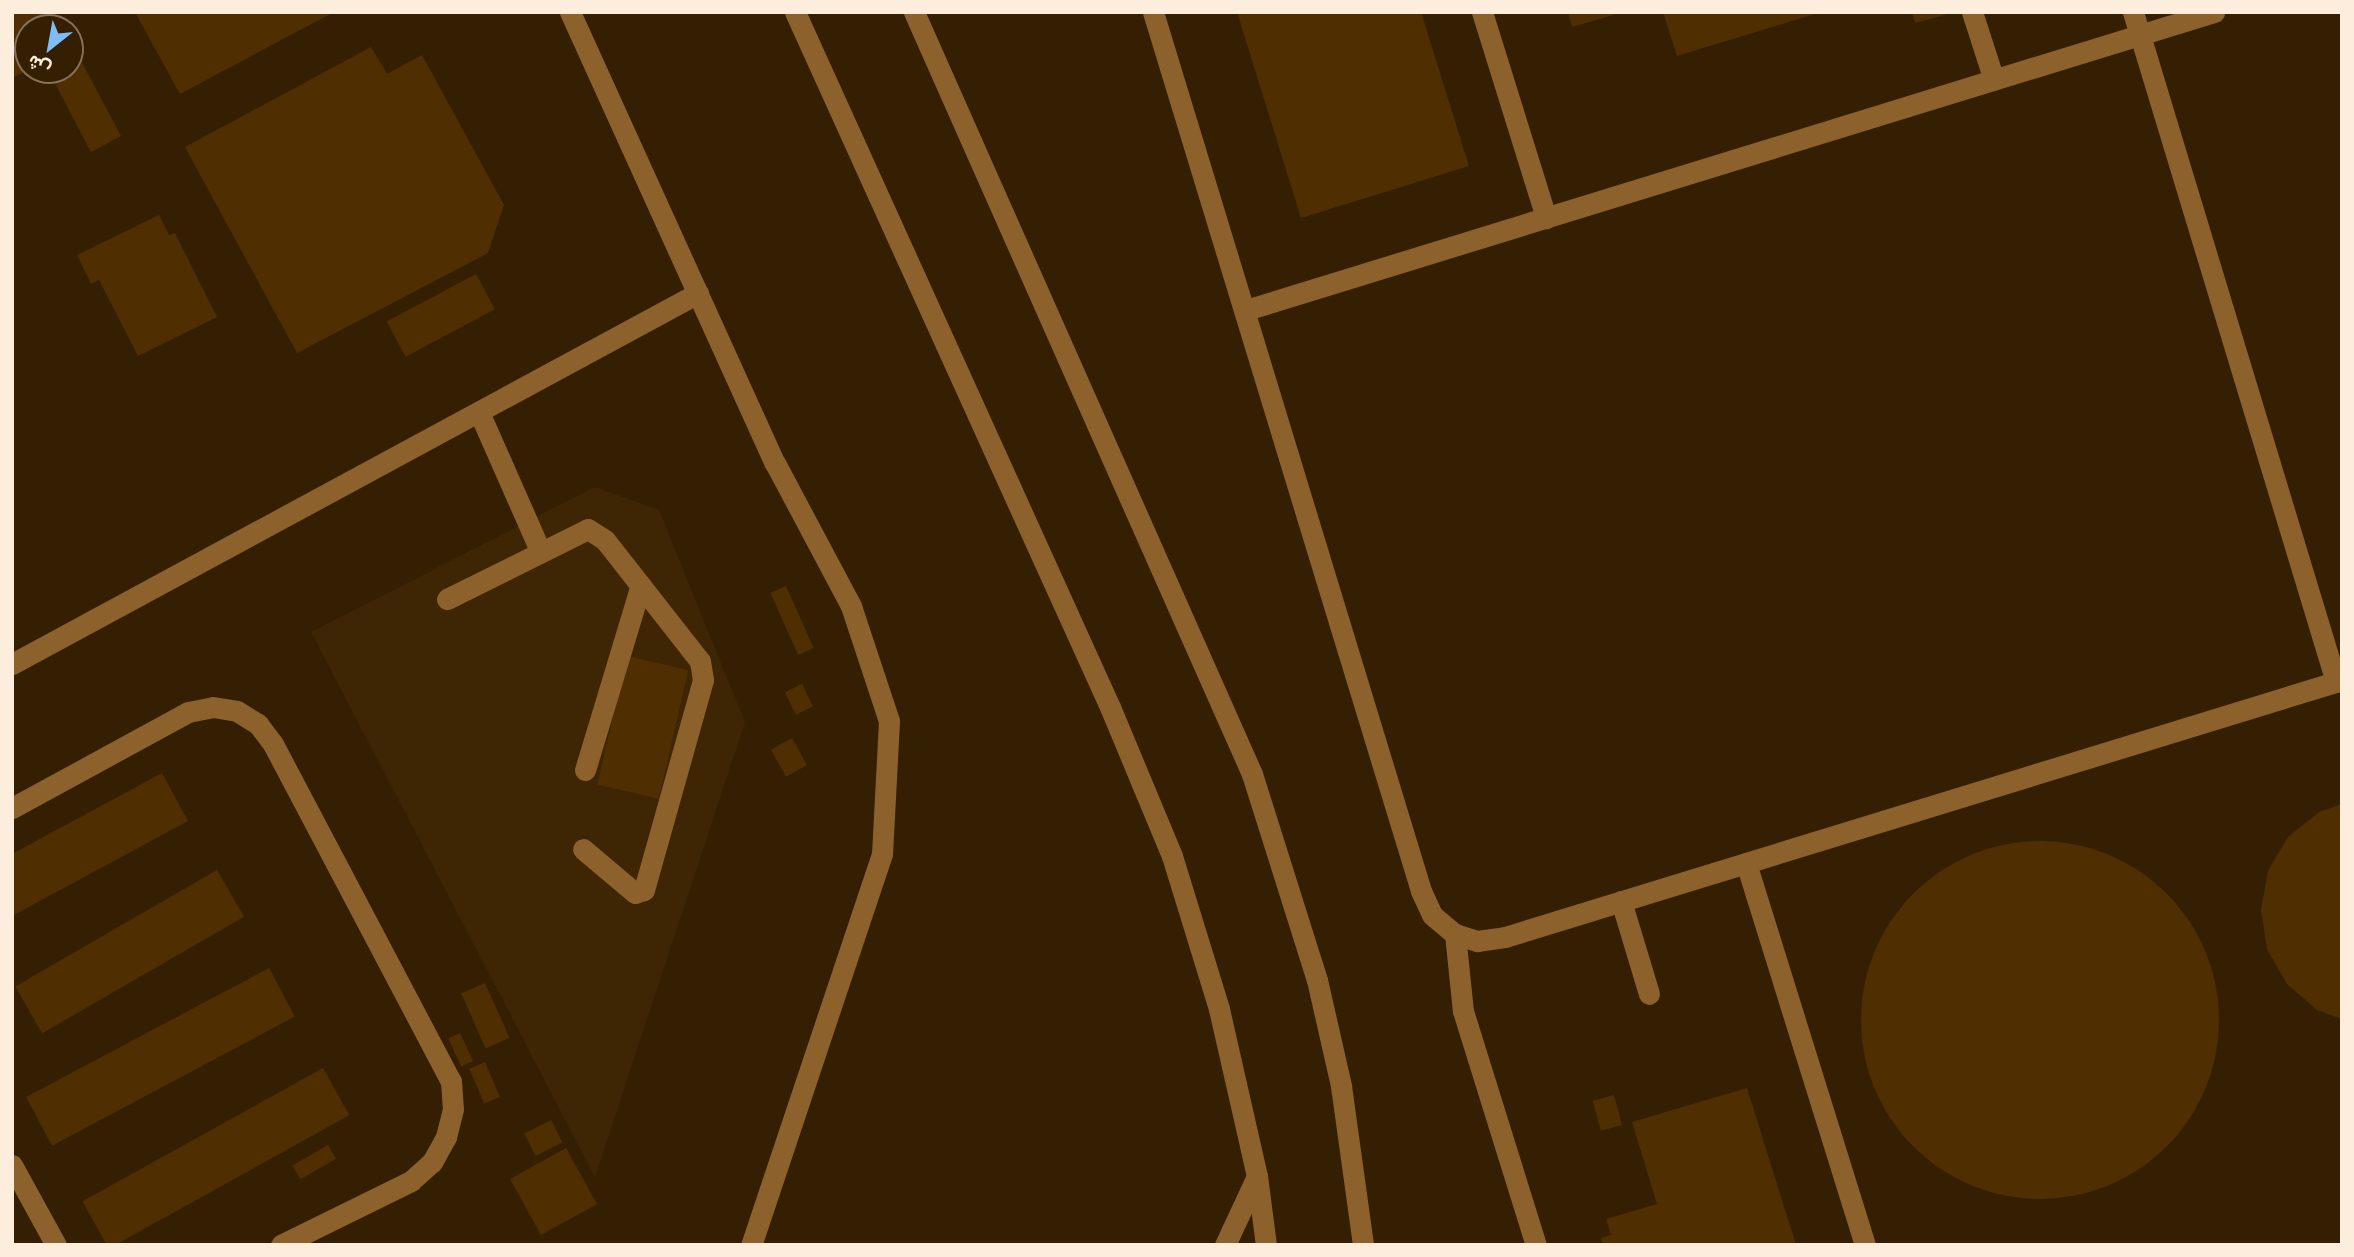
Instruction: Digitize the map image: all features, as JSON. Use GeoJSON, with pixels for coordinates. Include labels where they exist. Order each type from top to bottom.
{"type":"FeatureCollection","features":[{"type":"Feature","properties":{"kind":"street"},"geometry":{"type":"LineString","coordinates":[[570,12],[775,463],[850,606],[889,722],[881,854],[751,1245]]}},
{"type":"Feature","properties":{"kind":"street"},"geometry":{"type":"LineString","coordinates":[[795,12],[1142,780],[1197,932],[1256,1176],[1266,1245]]}},
{"type":"Feature","properties":{"kind":"street"},"geometry":{"type":"LineString","coordinates":[[914,12],[1252,774],[1317,980],[1341,1086],[1363,1245]]}},
{"type":"Feature","properties":{"kind":"street"},"geometry":{"type":"LineString","coordinates":[[1153,12],[1422,891],[1432,915],[1455,934],[1477,942],[1505,937],[2339,681],[2133,12]]}},
{"type":"Feature","properties":{"kind":"street"},"geometry":{"type":"LineString","coordinates":[[1482,12],[1546,218]]}},
{"type":"Feature","properties":{"kind":"street"},"geometry":{"type":"LineString","coordinates":[[1972,12],[1994,80]]}},
{"type":"Feature","properties":{"kind":"street"},"geometry":{"type":"LineString","coordinates":[[1246,310],[2214,12]]}},
{"type":"Feature","properties":{"kind":"street"},"geometry":{"type":"LineString","coordinates":[[12,664],[698,293]]}},
{"type":"Feature","properties":{"kind":"street"},"geometry":{"type":"LineString","coordinates":[[479,412],[540,550]]}},
{"type":"Feature","properties":{"kind":"street"},"geometry":{"type":"LineString","coordinates":[[447,599],[540,550],[588,529],[605,540],[700,661],[703,680],[644,890],[635,893],[583,849]]}},
{"type":"Feature","properties":{"kind":"street"},"geometry":{"type":"LineString","coordinates":[[585,770],[641,585]]}},
{"type":"Feature","properties":{"kind":"street"},"geometry":{"type":"LineString","coordinates":[[12,808],[188,712],[213,707],[237,712],[258,724],[273,744],[451,1081],[453,1109],[446,1137],[432,1162],[411,1181],[281,1245]]}},
{"type":"Feature","properties":{"kind":"street"},"geometry":{"type":"LineString","coordinates":[[1746,863],[1865,1245]]}},
{"type":"Feature","properties":{"kind":"street"},"geometry":{"type":"LineString","coordinates":[[1621,901],[1649,994]]}},
{"type":"Feature","properties":{"kind":"street"},"geometry":{"type":"LineString","coordinates":[[1455,934],[1463,1011],[1536,1245]]}},
{"type":"Feature","properties":{"kind":"street"},"geometry":{"type":"LineString","coordinates":[[12,1165],[56,1245]]}},
{"type":"Feature","properties":{"kind":"street"},"geometry":{"type":"LineString","coordinates":[[1225,1245],[1256,1176]]}},
{"type":"Feature","properties":{"kind":"shaded area"},"geometry":{"type":"Polygon","coordinates":[[[595,487],[659,510],[745,722],[595,1177],[311,632],[595,487]]]}},
{"type":"Feature","properties":{"kind":"building"},"geometry":{"type":"Polygon","coordinates":[[[12,12],[55,12],[56,14],[14,14],[12,78],[12,12]]]}},
{"type":"Feature","properties":{"kind":"building"},"geometry":{"type":"Polygon","coordinates":[[[135,12],[334,12],[180,94],[135,12]]]}},
{"type":"Feature","properties":{"kind":"building"},"geometry":{"type":"Polygon","coordinates":[[[1237,12],[1421,12],[1469,166],[1301,218],[1237,12]]]}},
{"type":"Feature","properties":{"kind":"building"},"geometry":{"type":"Polygon","coordinates":[[[1568,12],[1620,12],[1620,13],[1572,27],[1568,12]]]}},
{"type":"Feature","properties":{"kind":"building"},"geometry":{"type":"Polygon","coordinates":[[[1663,12],[1818,12],[1818,13],[1677,56],[1663,12]]]}},
{"type":"Feature","properties":{"kind":"building"},"geometry":{"type":"Polygon","coordinates":[[[1912,12],[1944,12],[1945,15],[1915,23],[1912,12]]]}},
{"type":"Feature","properties":{"kind":"building"},"geometry":{"type":"Polygon","coordinates":[[[371,47],[387,74],[422,55],[504,205],[488,253],[297,353],[185,147],[371,47]]]}},
{"type":"Feature","properties":{"kind":"building"},"geometry":{"type":"Polygon","coordinates":[[[84,66],[121,136],[91,152],[55,84],[84,84],[84,66]]]}},
{"type":"Feature","properties":{"kind":"building"},"geometry":{"type":"Polygon","coordinates":[[[159,215],[169,235],[175,233],[217,317],[138,356],[99,280],[91,284],[77,255],[159,215]]]}},
{"type":"Feature","properties":{"kind":"building"},"geometry":{"type":"Polygon","coordinates":[[[476,274],[495,309],[406,357],[387,321],[476,274]]]}},
{"type":"Feature","properties":{"kind":"building"},"geometry":{"type":"Polygon","coordinates":[[[786,586],[814,648],[798,655],[770,593],[786,586]]]}},
{"type":"Feature","properties":{"kind":"building"},"geometry":{"type":"Polygon","coordinates":[[[627,656],[688,670],[659,799],[597,785],[627,656]]]}},
{"type":"Feature","properties":{"kind":"building"},"geometry":{"type":"Polygon","coordinates":[[[802,684],[813,706],[796,715],[785,692],[802,684]]]}},
{"type":"Feature","properties":{"kind":"building"},"geometry":{"type":"Polygon","coordinates":[[[792,738],[807,765],[786,777],[771,750],[792,738]]]}},
{"type":"Feature","properties":{"kind":"building"},"geometry":{"type":"Polygon","coordinates":[[[162,773],[188,821],[12,916],[12,854],[162,773]]]}},
{"type":"Feature","properties":{"kind":"building"},"geometry":{"type":"Polygon","coordinates":[[[2342,804],[2342,1019],[2317,1010],[2287,984],[2267,949],[2261,910],[2268,871],[2288,837],[2319,812],[2342,804]]]}},
{"type":"Feature","properties":{"kind":"building"},"geometry":{"type":"Polygon","coordinates":[[[2040,841],[2075,845],[2108,855],[2139,871],[2166,894],[2189,921],[2205,952],[2215,985],[2219,1020],[2215,1055],[2205,1088],[2189,1119],[2166,1146],[2139,1169],[2108,1185],[2075,1195],[2040,1199],[2005,1195],[1972,1185],[1941,1169],[1914,1146],[1891,1119],[1875,1088],[1865,1055],[1861,1020],[1865,985],[1875,952],[1891,921],[1914,894],[1941,871],[1972,855],[2005,845],[2040,841]]]}},
{"type":"Feature","properties":{"kind":"building"},"geometry":{"type":"Polygon","coordinates":[[[217,870],[244,917],[42,1033],[15,986],[217,870]]]}},
{"type":"Feature","properties":{"kind":"building"},"geometry":{"type":"Polygon","coordinates":[[[269,968],[295,1017],[52,1146],[26,1097],[269,968]]]}},
{"type":"Feature","properties":{"kind":"building"},"geometry":{"type":"Polygon","coordinates":[[[485,983],[509,1038],[486,1048],[461,994],[485,983]]]}},
{"type":"Feature","properties":{"kind":"building"},"geometry":{"type":"Polygon","coordinates":[[[460,1033],[473,1061],[461,1067],[448,1038],[460,1033]]]}},
{"type":"Feature","properties":{"kind":"building"},"geometry":{"type":"Polygon","coordinates":[[[485,1062],[500,1097],[484,1104],[469,1069],[485,1062]]]}},
{"type":"Feature","properties":{"kind":"building"},"geometry":{"type":"Polygon","coordinates":[[[323,1068],[349,1115],[115,1245],[107,1245],[82,1201],[323,1068]]]}},
{"type":"Feature","properties":{"kind":"building"},"geometry":{"type":"Polygon","coordinates":[[[1747,1088],[1796,1245],[1603,1245],[1601,1238],[1611,1235],[1606,1219],[1657,1204],[1632,1122],[1747,1088]]]}},
{"type":"Feature","properties":{"kind":"building"},"geometry":{"type":"Polygon","coordinates":[[[1614,1095],[1622,1125],[1601,1131],[1593,1101],[1614,1095]]]}},
{"type":"Feature","properties":{"kind":"building"},"geometry":{"type":"Polygon","coordinates":[[[551,1120],[562,1142],[536,1156],[524,1134],[551,1120]]]}},
{"type":"Feature","properties":{"kind":"building"},"geometry":{"type":"Polygon","coordinates":[[[328,1145],[336,1159],[300,1179],[292,1166],[328,1145]]]}},
{"type":"Feature","properties":{"kind":"building"},"geometry":{"type":"Polygon","coordinates":[[[566,1148],[597,1204],[541,1235],[510,1179],[566,1148]]]}}]}
